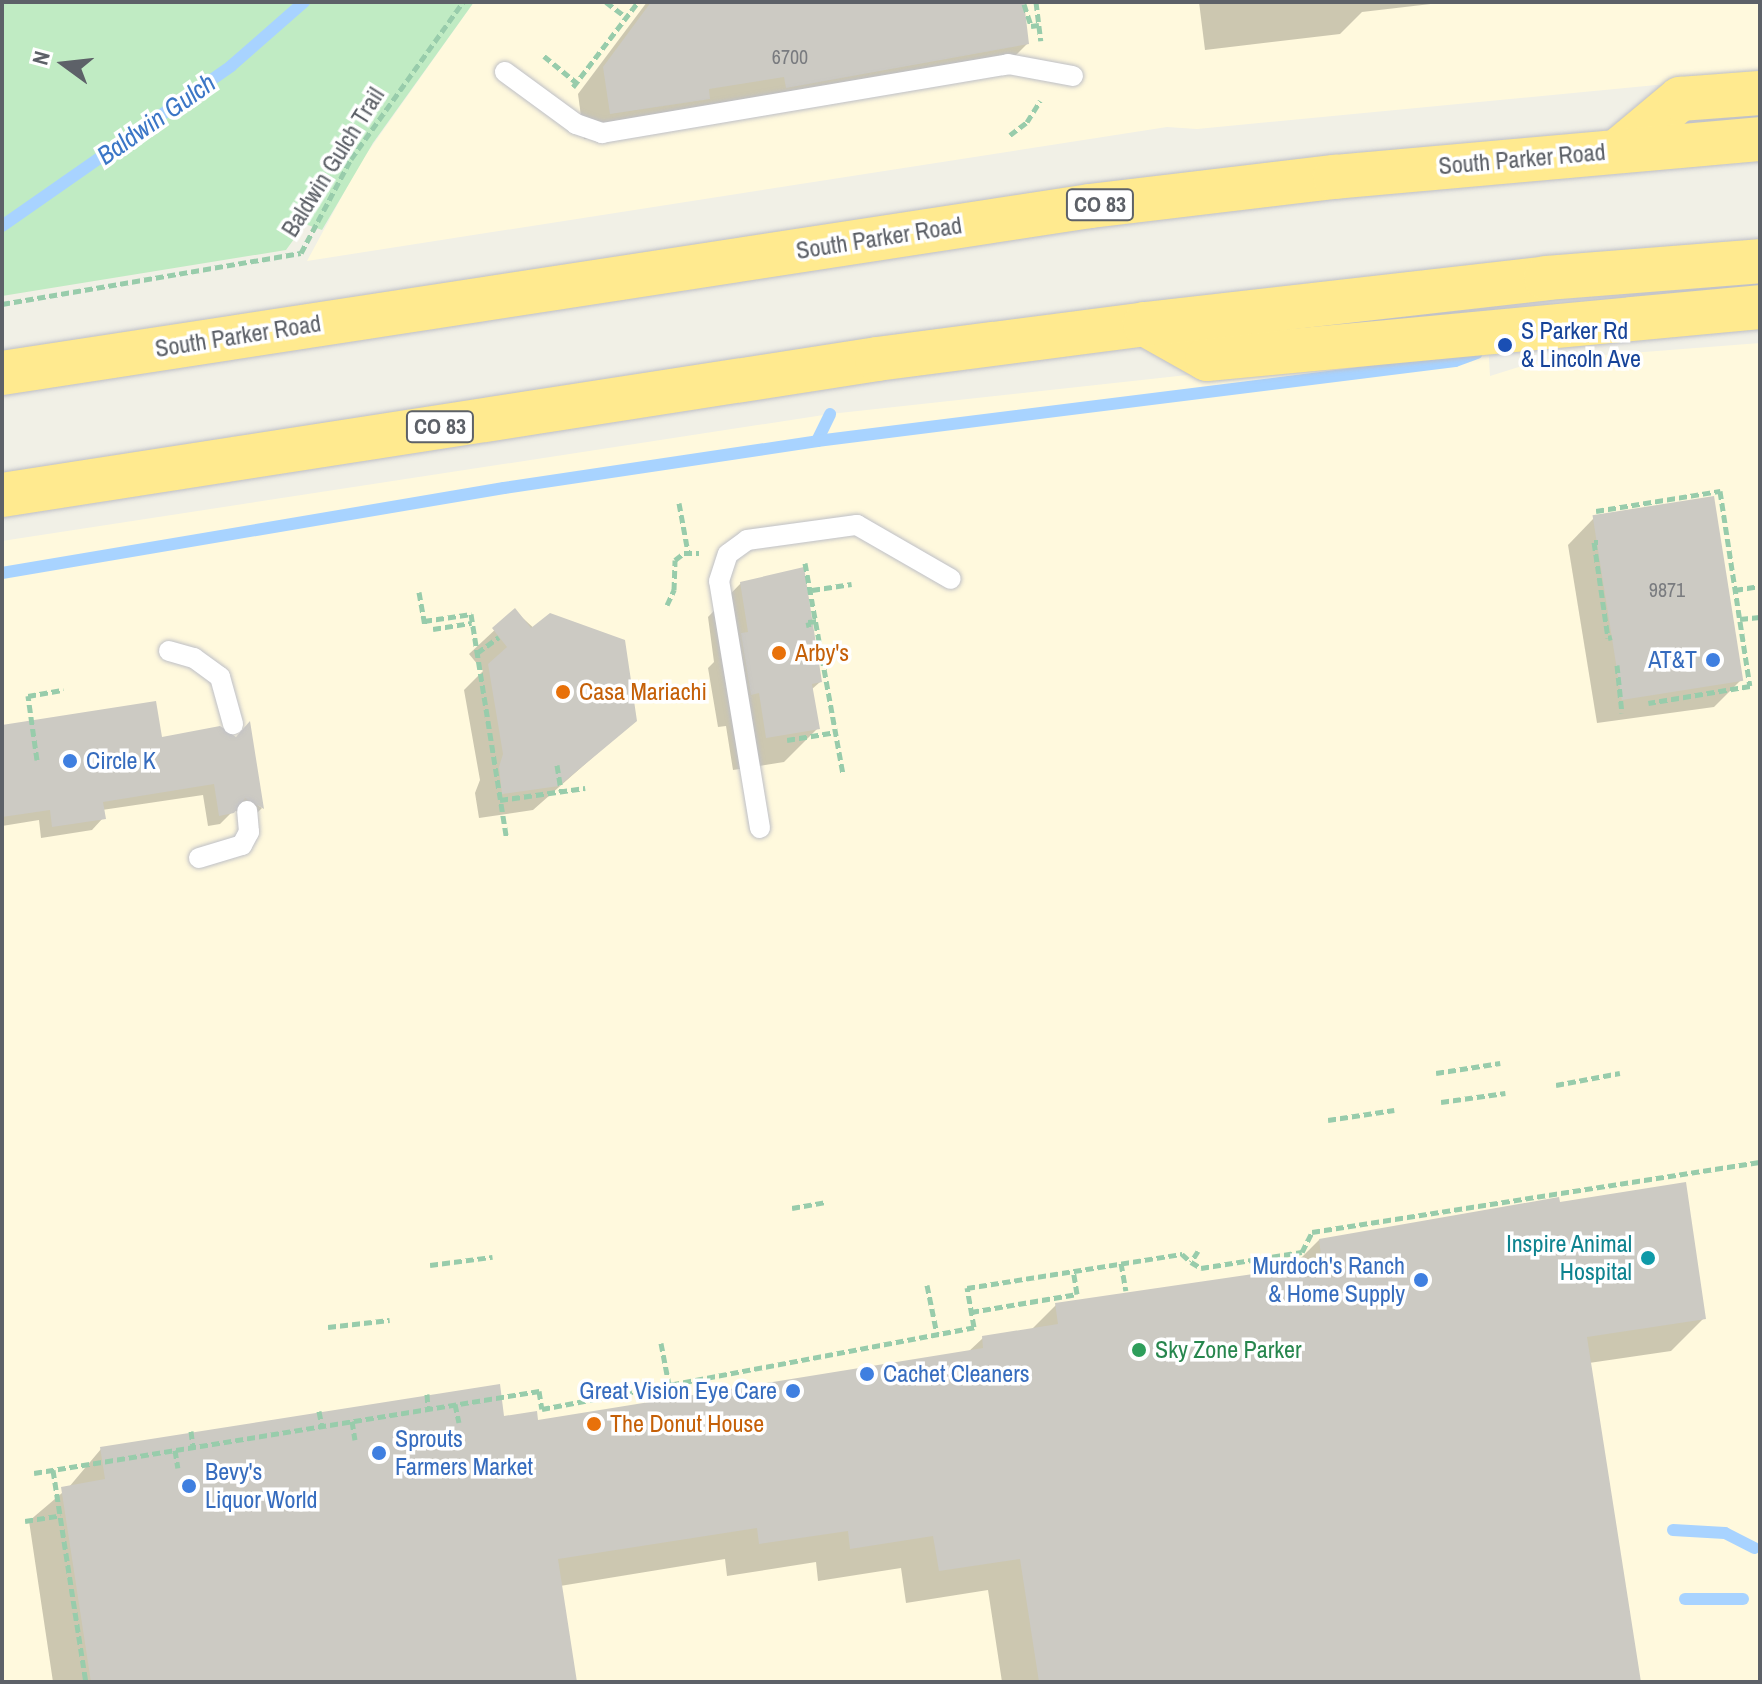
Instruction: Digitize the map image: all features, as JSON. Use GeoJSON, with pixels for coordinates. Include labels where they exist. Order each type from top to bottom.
{"type":"FeatureCollection","features":[{"type":"Feature","properties":{"kind":"highway"},"geometry":{"type":"LineString","coordinates":[[1619,150],[1680,99],[1760,93]]}},
{"type":"Feature","properties":{"kind":"highway","name":"South Parker Road"},"geometry":{"type":"LineString","coordinates":[[2,373],[1090,206],[1619,150],[1760,139]]}},
{"type":"Feature","properties":{"kind":"highway","name":"CO 83"},"geometry":{"type":"LineString","coordinates":[[2,495],[833,366],[1145,324],[1516,281],[1760,261]]}},
{"type":"Feature","properties":{"kind":"highway"},"geometry":{"type":"LineString","coordinates":[[1145,324],[1207,359],[1760,307]]}},
{"type":"Feature","properties":{"kind":"lane"},"geometry":{"type":"LineString","coordinates":[[505,72],[576,124],[602,133],[1008,64],[1073,76]]}},
{"type":"Feature","properties":{"kind":"lane"},"geometry":{"type":"LineString","coordinates":[[760,828],[719,581],[728,554],[747,540],[857,525],[951,579]]}},
{"type":"Feature","properties":{"kind":"lane"},"geometry":{"type":"LineString","coordinates":[[169,651],[194,658],[220,677],[233,724]]}},
{"type":"Feature","properties":{"kind":"lane"},"geometry":{"type":"LineString","coordinates":[[199,858],[242,845],[249,832],[247,811]]}},
{"type":"Feature","properties":{"kind":"path","name":"Baldwin Gulch Trail"},"geometry":{"type":"LineString","coordinates":[[2,304],[301,253],[351,159],[463,2]]}},
{"type":"Feature","properties":{"kind":"path"},"geometry":{"type":"LineString","coordinates":[[606,2],[626,17]]}},
{"type":"Feature","properties":{"kind":"path"},"geometry":{"type":"LineString","coordinates":[[570,92],[638,2]]}},
{"type":"Feature","properties":{"kind":"path"},"geometry":{"type":"LineString","coordinates":[[1036,2],[1038,51]]}},
{"type":"Feature","properties":{"kind":"path"},"geometry":{"type":"LineString","coordinates":[[1024,4],[1031,26],[1039,25]]}},
{"type":"Feature","properties":{"kind":"path"},"geometry":{"type":"LineString","coordinates":[[544,56],[577,83]]}},
{"type":"Feature","properties":{"kind":"path"},"geometry":{"type":"LineString","coordinates":[[1010,135],[1033,114],[1038,92]]}},
{"type":"Feature","properties":{"kind":"path"},"geometry":{"type":"LineString","coordinates":[[1596,511],[1720,491],[1750,686],[1648,703]]}},
{"type":"Feature","properties":{"kind":"path"},"geometry":{"type":"LineString","coordinates":[[679,503],[688,552]]}},
{"type":"Feature","properties":{"kind":"path"},"geometry":{"type":"LineString","coordinates":[[1598,542],[1594,542],[1598,589],[1608,638],[1612,637]]}},
{"type":"Feature","properties":{"kind":"path"},"geometry":{"type":"LineString","coordinates":[[667,605],[674,590],[675,560],[688,552],[711,557]]}},
{"type":"Feature","properties":{"kind":"path"},"geometry":{"type":"LineString","coordinates":[[794,564],[807,562],[843,774]]}},
{"type":"Feature","properties":{"kind":"path"},"geometry":{"type":"LineString","coordinates":[[812,590],[852,584]]}},
{"type":"Feature","properties":{"kind":"path"},"geometry":{"type":"LineString","coordinates":[[1735,590],[1760,586]]}},
{"type":"Feature","properties":{"kind":"path"},"geometry":{"type":"LineString","coordinates":[[419,592],[424,624],[471,614],[506,836]]}},
{"type":"Feature","properties":{"kind":"path"},"geometry":{"type":"LineString","coordinates":[[1740,619],[1760,617]]}},
{"type":"Feature","properties":{"kind":"path"},"geometry":{"type":"LineString","coordinates":[[809,627],[808,622],[817,621]]}},
{"type":"Feature","properties":{"kind":"path"},"geometry":{"type":"LineString","coordinates":[[433,629],[472,623]]}},
{"type":"Feature","properties":{"kind":"path"},"geometry":{"type":"LineString","coordinates":[[477,653],[499,637]]}},
{"type":"Feature","properties":{"kind":"path"},"geometry":{"type":"LineString","coordinates":[[1617,665],[1622,713]]}},
{"type":"Feature","properties":{"kind":"path"},"geometry":{"type":"LineString","coordinates":[[37,760],[28,696],[63,690]]}},
{"type":"Feature","properties":{"kind":"path"},"geometry":{"type":"LineString","coordinates":[[787,740],[836,732]]}},
{"type":"Feature","properties":{"kind":"path"},"geometry":{"type":"LineString","coordinates":[[557,765],[561,792]]}},
{"type":"Feature","properties":{"kind":"path"},"geometry":{"type":"LineString","coordinates":[[500,800],[585,788]]}},
{"type":"Feature","properties":{"kind":"path"},"geometry":{"type":"LineString","coordinates":[[1436,1073],[1500,1063]]}},
{"type":"Feature","properties":{"kind":"path"},"geometry":{"type":"LineString","coordinates":[[1556,1085],[1620,1073]]}},
{"type":"Feature","properties":{"kind":"path"},"geometry":{"type":"LineString","coordinates":[[1441,1102],[1505,1093]]}},
{"type":"Feature","properties":{"kind":"path"},"geometry":{"type":"LineString","coordinates":[[1328,1120],[1394,1110]]}},
{"type":"Feature","properties":{"kind":"path"},"geometry":{"type":"LineString","coordinates":[[34,1473],[539,1391],[542,1409],[974,1327],[967,1288],[1182,1254],[1201,1268],[1302,1252],[1312,1232],[1760,1162]]}},
{"type":"Feature","properties":{"kind":"path"},"geometry":{"type":"LineString","coordinates":[[792,1208],[825,1202]]}},
{"type":"Feature","properties":{"kind":"path"},"geometry":{"type":"LineString","coordinates":[[1145,1249],[1146,1260]]}},
{"type":"Feature","properties":{"kind":"path"},"geometry":{"type":"LineString","coordinates":[[1191,1262],[1198,1251]]}},
{"type":"Feature","properties":{"kind":"path"},"geometry":{"type":"LineString","coordinates":[[430,1265],[492,1257]]}},
{"type":"Feature","properties":{"kind":"path"},"geometry":{"type":"LineString","coordinates":[[1121,1263],[1126,1291]]}},
{"type":"Feature","properties":{"kind":"path"},"geometry":{"type":"LineString","coordinates":[[971,1312],[1077,1294],[1073,1270]]}},
{"type":"Feature","properties":{"kind":"path"},"geometry":{"type":"LineString","coordinates":[[927,1285],[937,1334]]}},
{"type":"Feature","properties":{"kind":"path"},"geometry":{"type":"LineString","coordinates":[[328,1327],[390,1320]]}},
{"type":"Feature","properties":{"kind":"path"},"geometry":{"type":"LineString","coordinates":[[661,1343],[669,1385]]}},
{"type":"Feature","properties":{"kind":"path"},"geometry":{"type":"LineString","coordinates":[[427,1394],[428,1409]]}},
{"type":"Feature","properties":{"kind":"path"},"geometry":{"type":"LineString","coordinates":[[455,1404],[459,1423]]}},
{"type":"Feature","properties":{"kind":"path"},"geometry":{"type":"LineString","coordinates":[[319,1411],[322,1426]]}},
{"type":"Feature","properties":{"kind":"path"},"geometry":{"type":"LineString","coordinates":[[352,1421],[355,1440]]}},
{"type":"Feature","properties":{"kind":"path"},"geometry":{"type":"LineString","coordinates":[[191,1431],[193,1447]]}},
{"type":"Feature","properties":{"kind":"path"},"geometry":{"type":"LineString","coordinates":[[175,1450],[178,1468]]}},
{"type":"Feature","properties":{"kind":"path"},"geometry":{"type":"LineString","coordinates":[[53,1470],[86,1682]]}},
{"type":"Feature","properties":{"kind":"path"},"geometry":{"type":"LineString","coordinates":[[25,1521],[61,1515]]}},
{"type":"Feature","properties":{"kind":"shaded area"},"geometry":{"type":"Polygon","coordinates":[[[474,2],[1760,2],[1760,75],[1197,129],[1167,127],[307,261],[360,163],[474,2]]]}},
{"type":"Feature","properties":{"kind":"shaded area"},"geometry":{"type":"Polygon","coordinates":[[[1488,342],[1490,376],[1541,360],[1760,343],[1760,1682],[2,1682],[2,541],[830,414],[1488,342]]]}},
{"type":"Feature","properties":{"kind":"green space"},"geometry":{"type":"Polygon","coordinates":[[[2,2],[474,2],[373,143],[322,230],[305,224],[286,250],[2,296],[2,2]]]}},
{"type":"Feature","properties":{"kind":"building"},"geometry":{"type":"Polygon","coordinates":[[[651,2],[1024,2],[1029,44],[786,88],[784,77],[709,89],[710,99],[610,114],[603,67],[651,2]]]}},
{"type":"Feature","properties":{"kind":"building"},"geometry":{"type":"Polygon","coordinates":[[[1714,496],[1743,681],[1622,700],[1593,515],[1714,496]]]}},
{"type":"Feature","properties":{"kind":"building","name":"Arby's"},"geometry":{"type":"Polygon","coordinates":[[[804,567],[822,682],[812,684],[820,729],[766,738],[759,693],[751,695],[741,633],[748,632],[740,582],[804,567]]]}},
{"type":"Feature","properties":{"kind":"building","name":"Casa Mariachi"},"geometry":{"type":"Polygon","coordinates":[[[515,608],[531,628],[550,613],[625,640],[637,721],[559,786],[502,794],[499,767],[503,754],[488,664],[507,647],[492,628],[515,608]]]}},
{"type":"Feature","properties":{"kind":"building","name":"Circle K"},"geometry":{"type":"Polygon","coordinates":[[[156,701],[162,737],[220,726],[236,737],[250,721],[264,809],[245,798],[234,813],[219,816],[214,784],[103,802],[106,819],[52,827],[50,810],[2,817],[2,725],[156,701]]]}},
{"type":"Feature","properties":{"kind":"building"},"geometry":{"type":"Polygon","coordinates":[[[1686,1182],[1706,1319],[1587,1337],[1641,1682],[1039,1682],[1020,1559],[939,1571],[933,1536],[850,1549],[848,1531],[759,1544],[757,1528],[558,1559],[577,1682],[91,1682],[61,1487],[105,1479],[100,1447],[500,1384],[504,1416],[537,1411],[538,1420],[983,1348],[982,1336],[1058,1324],[1055,1303],[1322,1264],[1319,1239],[1559,1197],[1560,1202],[1686,1182]]]}},
{"type":"Feature","properties":{"kind":"waterway","name":"Baldwin Gulch"},"geometry":{"type":"LineString","coordinates":[[2,226],[231,66],[304,2]]}},
{"type":"Feature","properties":{"kind":"waterway"},"geometry":{"type":"LineString","coordinates":[[2,573],[504,488],[817,441],[1455,361],[1477,353]]}},
{"type":"Feature","properties":{"kind":"waterway"},"geometry":{"type":"LineString","coordinates":[[817,441],[830,414]]}},
{"type":"Feature","properties":{"kind":"waterway"},"geometry":{"type":"LineString","coordinates":[[1673,1530],[1725,1533],[1754,1548]]}},
{"type":"Feature","properties":{"kind":"waterway"},"geometry":{"type":"LineString","coordinates":[[1685,1599],[1743,1599]]}},
{"type":"Feature","properties":{"kind":"place","name":"S Parker Rd & Lincoln Ave"},"geometry":{"type":"Point","coordinates":[1505,345]}},
{"type":"Feature","properties":{"kind":"place","name":"Arby's"},"geometry":{"type":"Point","coordinates":[779,653]}},
{"type":"Feature","properties":{"kind":"place","name":"AT&T"},"geometry":{"type":"Point","coordinates":[1713,660]}},
{"type":"Feature","properties":{"kind":"place","name":"Casa Mariachi"},"geometry":{"type":"Point","coordinates":[563,692]}},
{"type":"Feature","properties":{"kind":"place","name":"Circle K"},"geometry":{"type":"Point","coordinates":[70,761]}},
{"type":"Feature","properties":{"kind":"place","name":"Inspire Animal Hospital"},"geometry":{"type":"Point","coordinates":[1648,1258]}},
{"type":"Feature","properties":{"kind":"place","name":"Murdoch's Ranch & Home Supply"},"geometry":{"type":"Point","coordinates":[1421,1280]}},
{"type":"Feature","properties":{"kind":"place","name":"Sky Zone Parker"},"geometry":{"type":"Point","coordinates":[1139,1350]}},
{"type":"Feature","properties":{"kind":"place","name":"Cachet Cleaners"},"geometry":{"type":"Point","coordinates":[867,1374]}},
{"type":"Feature","properties":{"kind":"place","name":"Great Vision Eye Care"},"geometry":{"type":"Point","coordinates":[793,1391]}},
{"type":"Feature","properties":{"kind":"place","name":"The Donut House"},"geometry":{"type":"Point","coordinates":[594,1424]}},
{"type":"Feature","properties":{"kind":"place","name":"Sprouts Farmers Market"},"geometry":{"type":"Point","coordinates":[379,1453]}},
{"type":"Feature","properties":{"kind":"place","name":"Bevy's Liquor World"},"geometry":{"type":"Point","coordinates":[189,1486]}}]}
